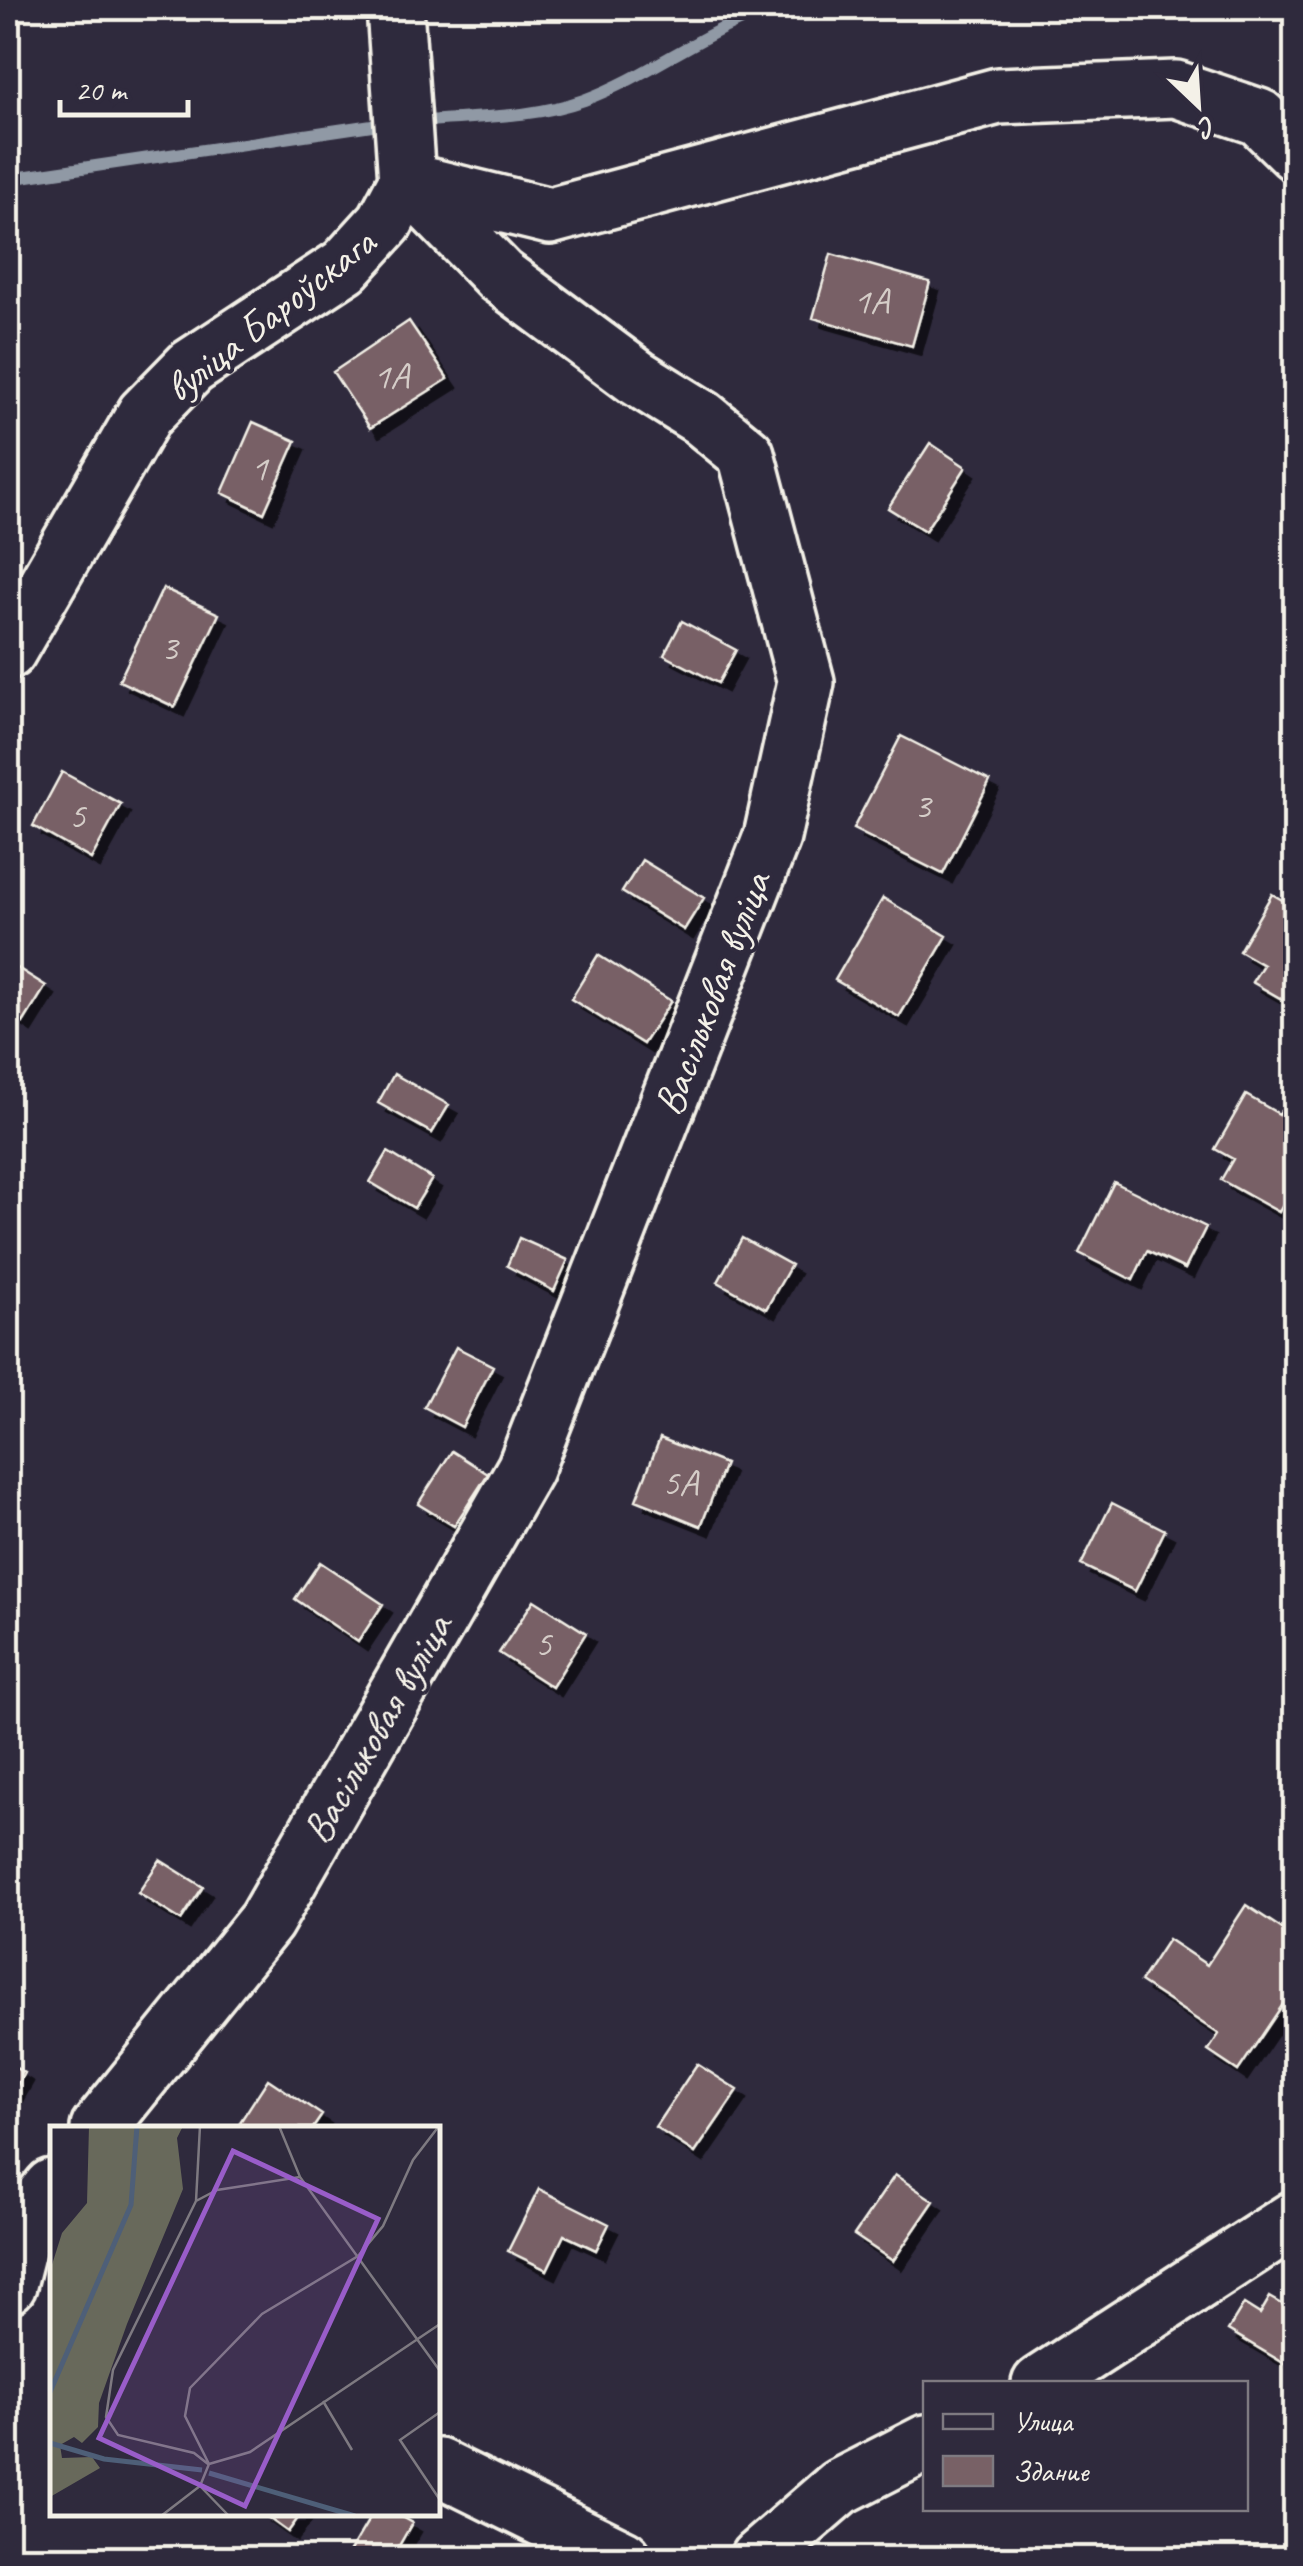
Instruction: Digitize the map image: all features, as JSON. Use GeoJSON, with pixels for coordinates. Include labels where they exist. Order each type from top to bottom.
{"type":"FeatureCollection","features":[{"type":"Feature","properties":{"kind":"street"},"geometry":{"type":"LineString","coordinates":[[395,8],[406,181],[550,216],[998,96],[1176,90],[1259,118],[1296,153]]}},
{"type":"Feature","properties":{"kind":"street","name":"вуліца Бароўскага"},"geometry":{"type":"LineString","coordinates":[[8,651],[145,414],[192,367],[345,266],[386,222],[406,181]]}},
{"type":"Feature","properties":{"kind":"street","name":"Васільковая вуліца"},"geometry":{"type":"LineString","coordinates":[[101,2126],[266,1921],[525,1469],[772,837],[806,682],[746,454],[702,418],[636,377],[500,276],[406,181]]}},
{"type":"Feature","properties":{"kind":"street"},"geometry":{"type":"LineString","coordinates":[[8,2285],[34,2215]]}},
{"type":"Feature","properties":{"kind":"street"},"geometry":{"type":"LineString","coordinates":[[1045,2381],[1296,2218]]}},
{"type":"Feature","properties":{"kind":"street"},"geometry":{"type":"LineString","coordinates":[[758,2558],[840,2487],[923,2445]]}},
{"type":"Feature","properties":{"kind":"street"},"geometry":{"type":"LineString","coordinates":[[440,2467],[624,2558]]}},
{"type":"Feature","properties":{"kind":"building"},"geometry":{"type":"Polygon","coordinates":[[[831,254],[930,282],[912,346],[813,318],[831,254]]]}},
{"type":"Feature","properties":{"kind":"building"},"geometry":{"type":"Polygon","coordinates":[[[409,321],[448,379],[370,428],[333,372],[409,321]]]}},
{"type":"Feature","properties":{"kind":"building"},"geometry":{"type":"Polygon","coordinates":[[[253,422],[296,441],[264,513],[222,493],[253,422]]]}},
{"type":"Feature","properties":{"kind":"building"},"geometry":{"type":"Polygon","coordinates":[[[930,443],[966,467],[925,531],[888,508],[930,443]]]}},
{"type":"Feature","properties":{"kind":"building"},"geometry":{"type":"Polygon","coordinates":[[[163,588],[219,614],[175,707],[119,681],[163,588]]]}},
{"type":"Feature","properties":{"kind":"building"},"geometry":{"type":"Polygon","coordinates":[[[682,621],[736,650],[718,683],[664,655],[682,621]]]}},
{"type":"Feature","properties":{"kind":"building"},"geometry":{"type":"Polygon","coordinates":[[[901,736],[990,781],[943,874],[853,829],[901,736]]]}},
{"type":"Feature","properties":{"kind":"building"},"geometry":{"type":"Polygon","coordinates":[[[62,772],[121,804],[91,859],[33,826],[62,772]]]}},
{"type":"Feature","properties":{"kind":"building"},"geometry":{"type":"Polygon","coordinates":[[[642,860],[704,898],[684,930],[622,892],[642,860]]]}},
{"type":"Feature","properties":{"kind":"building"},"geometry":{"type":"Polygon","coordinates":[[[1272,894],[1296,908],[1294,1006],[1252,982],[1263,965],[1239,951],[1272,894]]]}},
{"type":"Feature","properties":{"kind":"building"},"geometry":{"type":"Polygon","coordinates":[[[883,898],[947,936],[899,1017],[835,980],[883,898]]]}},
{"type":"Feature","properties":{"kind":"building"},"geometry":{"type":"Polygon","coordinates":[[[598,955],[671,1001],[643,1044],[571,999],[598,955]]]}},
{"type":"Feature","properties":{"kind":"building"},"geometry":{"type":"Polygon","coordinates":[[[8,962],[46,986],[23,1023],[8,1013],[8,962]]]}},
{"type":"Feature","properties":{"kind":"building"},"geometry":{"type":"Polygon","coordinates":[[[394,1074],[449,1105],[432,1133],[378,1103],[394,1074]]]}},
{"type":"Feature","properties":{"kind":"building"},"geometry":{"type":"Polygon","coordinates":[[[1246,1095],[1279,1114],[1290,1095],[1296,1099],[1296,1183],[1279,1212],[1221,1180],[1233,1159],[1215,1149],[1246,1095]]]}},
{"type":"Feature","properties":{"kind":"building"},"geometry":{"type":"Polygon","coordinates":[[[388,1152],[432,1179],[414,1208],[370,1182],[388,1152]]]}},
{"type":"Feature","properties":{"kind":"building"},"geometry":{"type":"Polygon","coordinates":[[[1114,1182],[1206,1227],[1185,1269],[1147,1251],[1133,1280],[1079,1253],[1114,1182]]]}},
{"type":"Feature","properties":{"kind":"building"},"geometry":{"type":"Polygon","coordinates":[[[519,1238],[568,1260],[554,1291],[507,1266],[519,1238]]]}},
{"type":"Feature","properties":{"kind":"building"},"geometry":{"type":"Polygon","coordinates":[[[742,1238],[791,1265],[766,1309],[718,1282],[742,1238]]]}},
{"type":"Feature","properties":{"kind":"building"},"geometry":{"type":"Polygon","coordinates":[[[456,1347],[493,1366],[462,1427],[424,1407],[456,1347]]]}},
{"type":"Feature","properties":{"kind":"building"},"geometry":{"type":"Polygon","coordinates":[[[660,1438],[725,1464],[701,1526],[636,1500],[660,1438]]]}},
{"type":"Feature","properties":{"kind":"building"},"geometry":{"type":"Polygon","coordinates":[[[452,1451],[488,1474],[454,1526],[418,1504],[452,1451]]]}},
{"type":"Feature","properties":{"kind":"building"},"geometry":{"type":"Polygon","coordinates":[[[1112,1503],[1165,1530],[1135,1591],[1081,1565],[1112,1503]]]}},
{"type":"Feature","properties":{"kind":"building"},"geometry":{"type":"Polygon","coordinates":[[[320,1562],[383,1604],[358,1642],[295,1599],[320,1562]]]}},
{"type":"Feature","properties":{"kind":"building"},"geometry":{"type":"Polygon","coordinates":[[[534,1600],[586,1633],[552,1687],[499,1653],[534,1600]]]}},
{"type":"Feature","properties":{"kind":"building"},"geometry":{"type":"Polygon","coordinates":[[[160,1860],[203,1887],[181,1920],[138,1893],[160,1860]]]}},
{"type":"Feature","properties":{"kind":"building"},"geometry":{"type":"Polygon","coordinates":[[[1246,1905],[1296,1938],[1296,1985],[1238,2071],[1208,2051],[1219,2034],[1140,1982],[1168,1939],[1207,1965],[1246,1905]]]}},
{"type":"Feature","properties":{"kind":"building"},"geometry":{"type":"Polygon","coordinates":[[[8,2063],[24,2073],[8,2101],[8,2063]]]}},
{"type":"Feature","properties":{"kind":"building"},"geometry":{"type":"Polygon","coordinates":[[[697,2064],[738,2090],[695,2153],[655,2127],[697,2064]]]}},
{"type":"Feature","properties":{"kind":"building"},"geometry":{"type":"Polygon","coordinates":[[[268,2079],[322,2115],[314,2126],[247,2126],[240,2122],[268,2079]]]}},
{"type":"Feature","properties":{"kind":"building"},"geometry":{"type":"Polygon","coordinates":[[[895,2175],[934,2201],[893,2261],[854,2235],[895,2175]]]}},
{"type":"Feature","properties":{"kind":"building"},"geometry":{"type":"Polygon","coordinates":[[[539,2189],[609,2224],[596,2250],[564,2235],[547,2270],[508,2251],[539,2189]]]}},
{"type":"Feature","properties":{"kind":"building"},"geometry":{"type":"Polygon","coordinates":[[[1270,2297],[1296,2312],[1296,2351],[1287,2365],[1228,2330],[1244,2304],[1260,2314],[1270,2297]]]}},
{"type":"Feature","properties":{"kind":"building"},"geometry":{"type":"Polygon","coordinates":[[[266,2516],[300,2516],[288,2532],[266,2516]]]}},
{"type":"Feature","properties":{"kind":"building"},"geometry":{"type":"Polygon","coordinates":[[[371,2516],[400,2516],[412,2523],[392,2558],[346,2558],[371,2516]]]}},
{"type":"Feature","properties":{"kind":"waterway"},"geometry":{"type":"LineString","coordinates":[[424,121],[525,114],[584,100],[723,28],[771,8]]}},
{"type":"Feature","properties":{"kind":"waterway"},"geometry":{"type":"LineString","coordinates":[[8,179],[372,125]]}}]}
